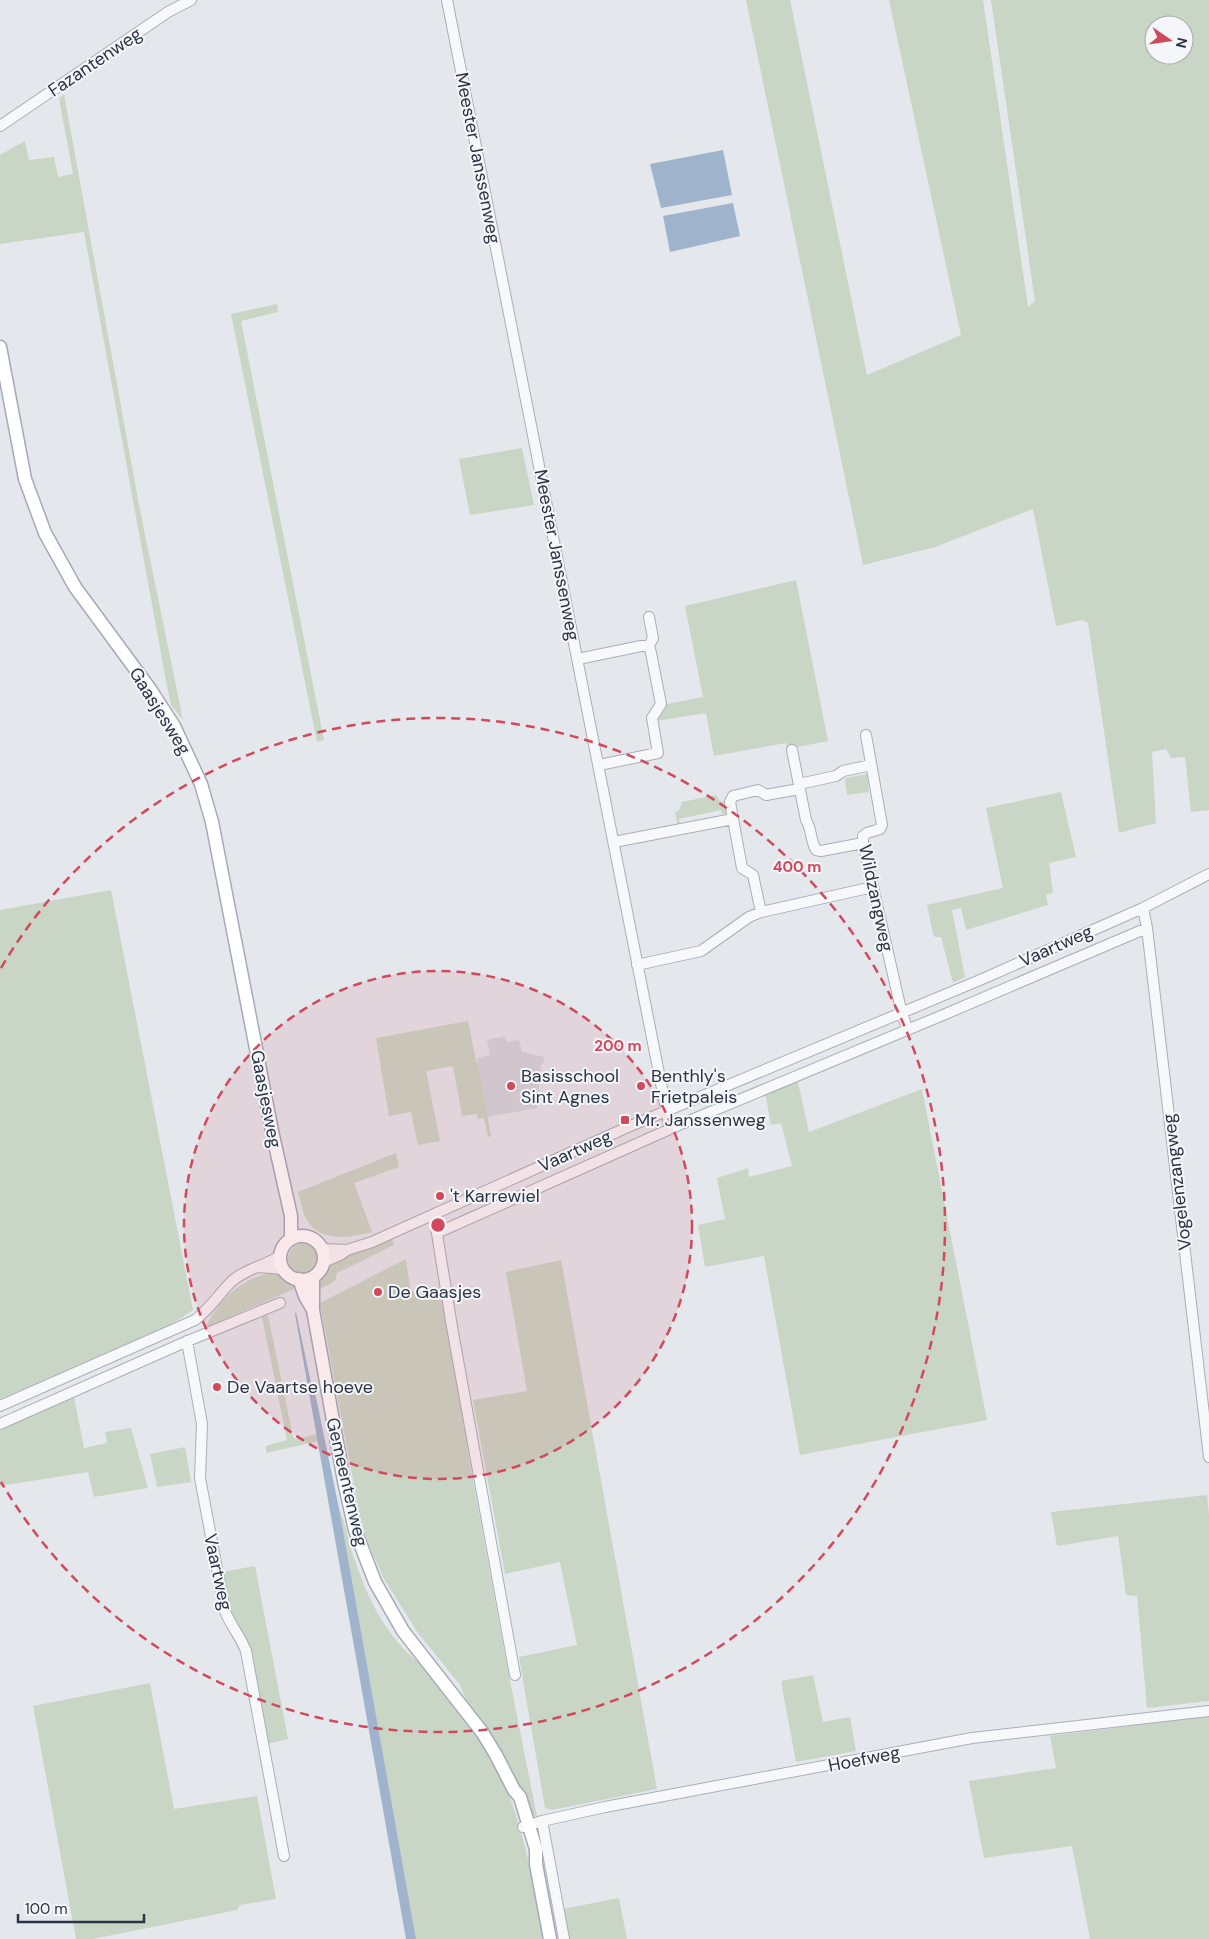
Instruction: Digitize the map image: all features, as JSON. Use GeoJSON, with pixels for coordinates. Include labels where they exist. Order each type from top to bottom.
{"type":"FeatureCollection","features":[{"type":"Feature","properties":{"kind":"main road","name":"Gaasjesweg"},"geometry":{"type":"LineString","coordinates":[[0,347],[25,479],[45,533],[75,587],[150,689],[174,726],[201,784],[212,822],[272,1131],[291,1216],[291,1238]]}},
{"type":"Feature","properties":{"kind":"main road","name":"Gaasjesweg"},"geometry":{"type":"LineString","coordinates":[[291,1216],[304,1235]]}},
{"type":"Feature","properties":{"kind":"main road"},"geometry":{"type":"LineString","coordinates":[[304,1235],[315,1239],[323,1249],[324,1262],[322,1268],[313,1277],[299,1280],[293,1278],[284,1269],[280,1256],[284,1246],[291,1238],[304,1235]]}},
{"type":"Feature","properties":{"kind":"main road","name":"Gemeentenweg"},"geometry":{"type":"LineString","coordinates":[[313,1277],[313,1310],[345,1490],[364,1556],[375,1582],[403,1631],[482,1732],[514,1790],[514,1801],[532,1824],[530,1852],[536,1864],[550,1939]]}},
{"type":"Feature","properties":{"kind":"main road","name":"Gemeentenweg"},"geometry":{"type":"LineString","coordinates":[[299,1280],[313,1310]]}},
{"type":"Feature","properties":{"kind":"street","name":"Fazantenweg"},"geometry":{"type":"LineString","coordinates":[[0,126],[168,12],[191,0]]}},
{"type":"Feature","properties":{"kind":"street","name":"Meester Janssenweg"},"geometry":{"type":"LineString","coordinates":[[447,0],[666,1111]]}},
{"type":"Feature","properties":{"kind":"street"},"geometry":{"type":"LineString","coordinates":[[599,765],[658,752],[652,718],[661,704],[648,646],[653,638],[649,617]]}},
{"type":"Feature","properties":{"kind":"street"},"geometry":{"type":"LineString","coordinates":[[578,659],[648,646]]}},
{"type":"Feature","properties":{"kind":"street","name":"Wildzangweg"},"geometry":{"type":"LineString","coordinates":[[866,735],[882,825],[880,829],[867,832],[863,836],[863,843],[902,1014]]}},
{"type":"Feature","properties":{"kind":"street"},"geometry":{"type":"LineString","coordinates":[[792,750],[806,820],[810,826],[813,846],[816,850],[820,851],[863,843]]}},
{"type":"Feature","properties":{"kind":"street"},"geometry":{"type":"LineString","coordinates":[[760,912],[753,874],[742,868],[730,806],[732,798],[737,794],[758,790],[766,794],[836,776],[842,771],[871,766]]}},
{"type":"Feature","properties":{"kind":"street"},"geometry":{"type":"LineString","coordinates":[[614,842],[733,819]]}},
{"type":"Feature","properties":{"kind":"street","name":"Vaartweg"},"geometry":{"type":"LineString","coordinates":[[324,1262],[347,1250],[372,1242],[434,1215],[666,1111],[902,1014],[1143,908],[1209,874]]}},
{"type":"Feature","properties":{"kind":"street"},"geometry":{"type":"LineString","coordinates":[[637,965],[700,952],[749,917],[760,912],[873,887]]}},
{"type":"Feature","properties":{"kind":"street","name":"Vogelenzangweg"},"geometry":{"type":"LineString","coordinates":[[1143,908],[1147,928],[1209,1456]]}},
{"type":"Feature","properties":{"kind":"street","name":"Vaartweg"},"geometry":{"type":"LineString","coordinates":[[437,1233],[670,1130],[1147,928]]}},
{"type":"Feature","properties":{"kind":"street"},"geometry":{"type":"LineString","coordinates":[[902,1014],[908,1030]]}},
{"type":"Feature","properties":{"kind":"street"},"geometry":{"type":"LineString","coordinates":[[666,1111],[670,1130]]}},
{"type":"Feature","properties":{"kind":"street"},"geometry":{"type":"LineString","coordinates":[[434,1215],[452,1327],[515,1675]]}},
{"type":"Feature","properties":{"kind":"street","name":"Vaartweg"},"geometry":{"type":"LineString","coordinates":[[323,1249],[340,1248],[347,1250]]}},
{"type":"Feature","properties":{"kind":"street"},"geometry":{"type":"LineString","coordinates":[[0,1406],[195,1320],[207,1311],[231,1282],[244,1272],[280,1256]]}},
{"type":"Feature","properties":{"kind":"street"},"geometry":{"type":"LineString","coordinates":[[258,1267],[284,1269]]}},
{"type":"Feature","properties":{"kind":"street"},"geometry":{"type":"LineString","coordinates":[[0,1424],[185,1342],[280,1303]]}},
{"type":"Feature","properties":{"kind":"street","name":"Vaartweg"},"geometry":{"type":"LineString","coordinates":[[177,1329],[185,1342],[202,1424],[200,1478],[225,1611],[230,1624],[244,1644],[246,1652],[284,1856]]}},
{"type":"Feature","properties":{"kind":"street","name":"Hoefweg"},"geometry":{"type":"LineString","coordinates":[[532,1824],[605,1807],[972,1738],[1209,1711]]}},
{"type":"Feature","properties":{"kind":"street","name":"Gemeentenweg"},"geometry":{"type":"LineString","coordinates":[[532,1824],[564,1939]]}},
{"type":"Feature","properties":{"kind":"shaded area","name":"Basisschool Sint Agnes"},"geometry":{"type":"Polygon","coordinates":[[[505,1036],[507,1042],[519,1040],[522,1052],[544,1057],[543,1064],[541,1064],[537,1108],[487,1117],[477,1058],[490,1055],[487,1040],[505,1036]]]}},
{"type":"Feature","properties":{"kind":"green space"},"geometry":{"type":"Polygon","coordinates":[[[746,0],[790,0],[867,375],[961,335],[889,0],[983,0],[1028,307],[1035,301],[991,0],[1209,0],[1209,810],[1191,812],[1185,757],[1171,758],[1166,749],[1152,752],[1156,823],[1119,833],[1088,623],[1082,620],[1056,626],[1033,509],[935,547],[863,565],[746,0]]]}},
{"type":"Feature","properties":{"kind":"green space"},"geometry":{"type":"Polygon","coordinates":[[[64,94],[139,505],[183,720],[171,705],[166,681],[84,232],[0,244],[0,155],[25,141],[29,160],[54,157],[58,177],[73,174],[59,98],[64,94]]]}},
{"type":"Feature","properties":{"kind":"green space"},"geometry":{"type":"Polygon","coordinates":[[[277,304],[278,312],[241,321],[324,740],[317,742],[231,314],[277,304]]]}},
{"type":"Feature","properties":{"kind":"green space"},"geometry":{"type":"Polygon","coordinates":[[[522,448],[534,505],[470,515],[459,459],[522,448]]]}},
{"type":"Feature","properties":{"kind":"green space"},"geometry":{"type":"Polygon","coordinates":[[[796,580],[828,741],[787,749],[786,743],[714,756],[706,713],[656,721],[667,704],[703,697],[685,606],[796,580]]]}},
{"type":"Feature","properties":{"kind":"green space"},"geometry":{"type":"Polygon","coordinates":[[[867,774],[869,792],[847,795],[845,778],[867,774]]]}},
{"type":"Feature","properties":{"kind":"green space"},"geometry":{"type":"Polygon","coordinates":[[[1061,792],[1076,857],[1049,863],[1053,893],[1046,895],[1048,905],[966,930],[961,908],[952,910],[965,977],[953,983],[941,937],[935,937],[933,934],[927,905],[1003,888],[986,808],[1061,792]]]}},
{"type":"Feature","properties":{"kind":"green space"},"geometry":{"type":"Polygon","coordinates":[[[716,795],[720,801],[727,801],[728,814],[723,818],[721,810],[679,819],[680,826],[678,827],[675,813],[680,809],[682,802],[716,795]]]}},
{"type":"Feature","properties":{"kind":"green space"},"geometry":{"type":"Polygon","coordinates":[[[111,890],[193,1310],[171,1325],[0,1400],[0,910],[111,890]]]}},
{"type":"Feature","properties":{"kind":"green space"},"geometry":{"type":"Polygon","coordinates":[[[468,1021],[491,1136],[488,1137],[484,1118],[478,1119],[476,1114],[462,1116],[453,1066],[426,1071],[440,1141],[418,1145],[411,1112],[389,1116],[376,1038],[468,1021]]]}},
{"type":"Feature","properties":{"kind":"green space"},"geometry":{"type":"Polygon","coordinates":[[[797,1078],[809,1132],[922,1089],[987,1420],[800,1455],[764,1256],[705,1267],[698,1225],[725,1219],[717,1178],[748,1168],[749,1177],[792,1166],[781,1123],[771,1125],[765,1092],[797,1078]]]}},
{"type":"Feature","properties":{"kind":"green space"},"geometry":{"type":"Polygon","coordinates":[[[396,1153],[399,1167],[354,1183],[372,1232],[347,1237],[330,1236],[322,1234],[309,1223],[303,1212],[298,1192],[396,1153]]]}},
{"type":"Feature","properties":{"kind":"green space"},"geometry":{"type":"Polygon","coordinates":[[[392,1239],[394,1245],[337,1273],[335,1281],[318,1290],[321,1279],[336,1262],[358,1251],[392,1239]]]}},
{"type":"Feature","properties":{"kind":"green space"},"geometry":{"type":"Polygon","coordinates":[[[303,1244],[314,1248],[318,1259],[314,1270],[303,1274],[292,1270],[288,1259],[292,1248],[303,1244]]]}},
{"type":"Feature","properties":{"kind":"green space"},"geometry":{"type":"Polygon","coordinates":[[[406,1259],[412,1291],[419,1293],[443,1286],[471,1441],[467,1447],[537,1817],[530,1813],[468,1705],[460,1685],[418,1633],[384,1579],[368,1543],[360,1518],[320,1303],[406,1259]]]}},
{"type":"Feature","properties":{"kind":"green space"},"geometry":{"type":"Polygon","coordinates":[[[561,1260],[657,1789],[552,1810],[545,1808],[519,1657],[577,1645],[560,1562],[505,1574],[473,1400],[527,1391],[506,1272],[561,1260]]]}},
{"type":"Feature","properties":{"kind":"green space"},"geometry":{"type":"Polygon","coordinates":[[[274,1272],[282,1274],[296,1288],[205,1328],[218,1307],[233,1291],[251,1280],[274,1272]]]}},
{"type":"Feature","properties":{"kind":"green space"},"geometry":{"type":"Polygon","coordinates":[[[268,1315],[293,1437],[296,1439],[318,1434],[319,1441],[266,1453],[266,1446],[287,1440],[262,1317],[268,1315]]]}},
{"type":"Feature","properties":{"kind":"green space"},"geometry":{"type":"Polygon","coordinates":[[[74,1397],[84,1448],[107,1443],[105,1432],[131,1428],[148,1488],[94,1497],[88,1472],[0,1486],[0,1430],[74,1397]]]}},
{"type":"Feature","properties":{"kind":"green space"},"geometry":{"type":"Polygon","coordinates":[[[185,1447],[191,1482],[157,1487],[150,1454],[185,1447]]]}},
{"type":"Feature","properties":{"kind":"green space"},"geometry":{"type":"Polygon","coordinates":[[[1207,1495],[1209,1515],[1209,1701],[1147,1708],[1137,1596],[1126,1595],[1118,1536],[1057,1546],[1051,1512],[1207,1495]]]}},
{"type":"Feature","properties":{"kind":"green space"},"geometry":{"type":"Polygon","coordinates":[[[339,1508],[361,1577],[376,1611],[397,1641],[424,1666],[461,1710],[481,1737],[494,1760],[505,1785],[522,1835],[544,1939],[416,1939],[339,1508]]]}},
{"type":"Feature","properties":{"kind":"green space"},"geometry":{"type":"Polygon","coordinates":[[[255,1566],[288,1739],[266,1744],[248,1641],[230,1617],[222,1572],[255,1566]]]}},
{"type":"Feature","properties":{"kind":"green space"},"geometry":{"type":"Polygon","coordinates":[[[813,1675],[823,1722],[850,1717],[856,1751],[796,1762],[781,1681],[813,1675]]]}},
{"type":"Feature","properties":{"kind":"green space"},"geometry":{"type":"Polygon","coordinates":[[[150,1683],[174,1809],[257,1796],[276,1899],[240,1905],[237,1910],[93,1939],[76,1939],[33,1706],[150,1683]]]}},
{"type":"Feature","properties":{"kind":"green space"},"geometry":{"type":"Polygon","coordinates":[[[1209,1716],[1209,1939],[1090,1939],[1072,1846],[984,1858],[969,1781],[1056,1768],[1050,1736],[1209,1716]]]}},
{"type":"Feature","properties":{"kind":"green space"},"geometry":{"type":"Polygon","coordinates":[[[619,1898],[627,1939],[569,1939],[563,1909],[619,1898]]]}},
{"type":"Feature","properties":{"kind":"water"},"geometry":{"type":"Polygon","coordinates":[[[723,150],[732,195],[661,208],[650,164],[723,150]]]}},
{"type":"Feature","properties":{"kind":"water"},"geometry":{"type":"Polygon","coordinates":[[[733,203],[740,236],[670,252],[663,216],[733,203]]]}},
{"type":"Feature","properties":{"kind":"water"},"geometry":{"type":"Polygon","coordinates":[[[296,1312],[339,1508],[416,1939],[406,1939],[296,1312]]]}},
{"type":"Feature","properties":{"kind":"place","name":"Basisschool Sint Agnes"},"geometry":{"type":"Point","coordinates":[511,1086]}},
{"type":"Feature","properties":{"kind":"place","name":"Benthly's Frietpaleis"},"geometry":{"type":"Point","coordinates":[641,1086]}},
{"type":"Feature","properties":{"kind":"place","name":"Mr. Janssenweg"},"geometry":{"type":"Point","coordinates":[625,1120]}},
{"type":"Feature","properties":{"kind":"place","name":"'t Karrewiel"},"geometry":{"type":"Point","coordinates":[440,1196]}},
{"type":"Feature","properties":{"kind":"place","name":"De Gaasjes"},"geometry":{"type":"Point","coordinates":[378,1292]}},
{"type":"Feature","properties":{"kind":"place","name":"De Vaartse hoeve"},"geometry":{"type":"Point","coordinates":[217,1387]}}]}
